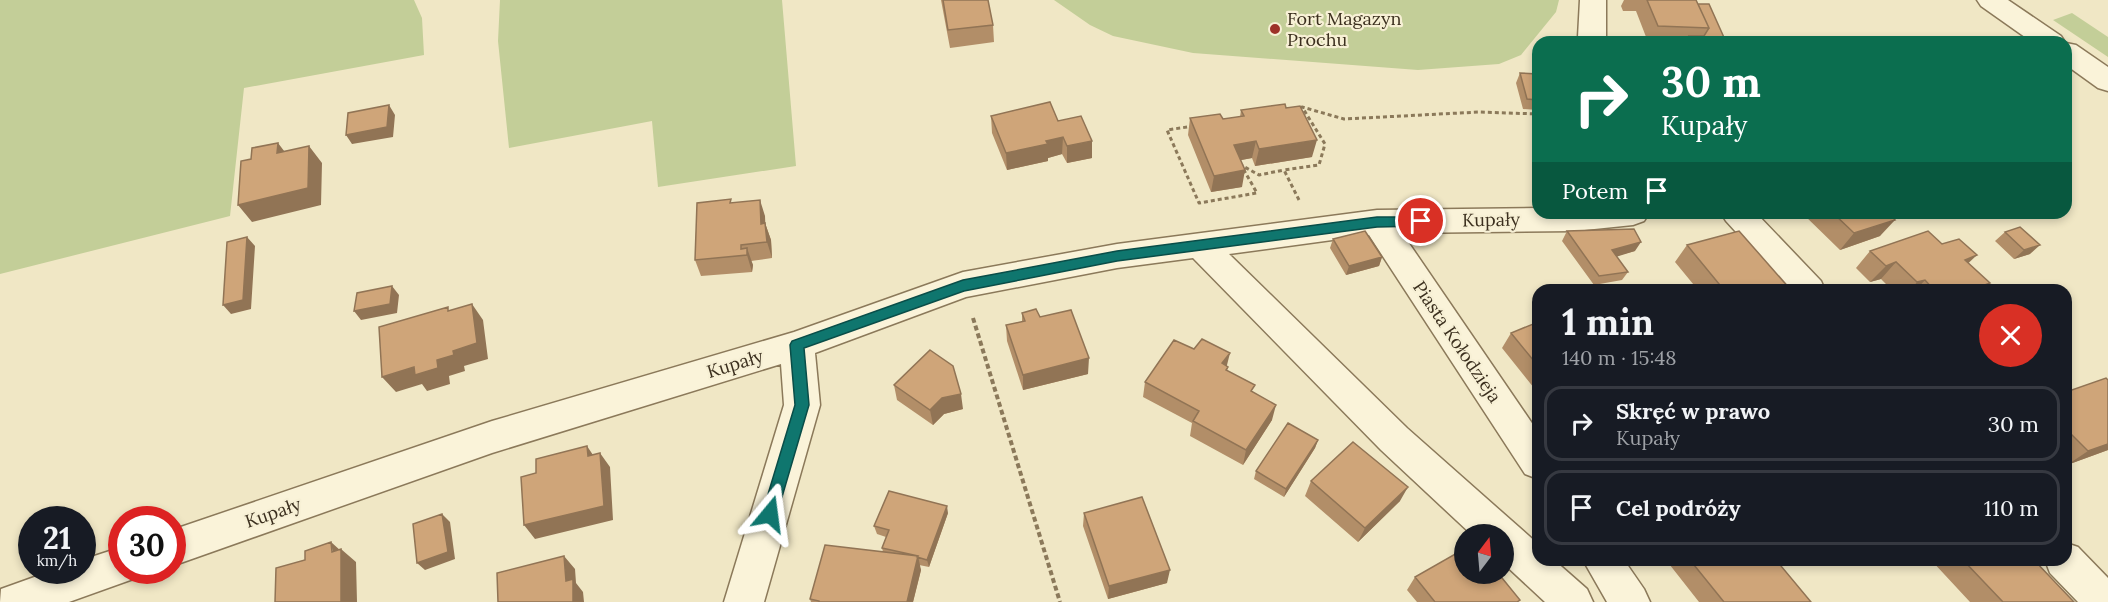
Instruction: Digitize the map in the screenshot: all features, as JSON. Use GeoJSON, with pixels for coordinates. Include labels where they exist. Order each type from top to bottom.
{"type":"FeatureCollection","features":[{"type":"Feature","properties":{"kind":"street"},"geometry":{"type":"LineString","coordinates":[[1593,0],[1593,36]]}},
{"type":"Feature","properties":{"kind":"street"},"geometry":{"type":"LineString","coordinates":[[1990,0],[2042,36]]}},
{"type":"Feature","properties":{"kind":"street"},"geometry":{"type":"LineString","coordinates":[[2072,56],[2108,81]]}},
{"type":"Feature","properties":{"kind":"street","name":"Kupały"},"geometry":{"type":"LineString","coordinates":[[186,543],[492,437],[797,345],[963,285],[1117,256],[1377,222],[1575,219]]}},
{"type":"Feature","properties":{"kind":"street"},"geometry":{"type":"LineString","coordinates":[[1743,219],[1803,284]]}},
{"type":"Feature","properties":{"kind":"street","name":"Piasta Kołodzieja"},"geometry":{"type":"LineString","coordinates":[[1377,222],[1532,454]]}},
{"type":"Feature","properties":{"kind":"street"},"geometry":{"type":"LineString","coordinates":[[1200,245],[1394,439],[1487,524]]}},
{"type":"Feature","properties":{"kind":"street"},"geometry":{"type":"LineString","coordinates":[[744,602],[802,405],[797,345]]}},
{"type":"Feature","properties":{"kind":"street"},"geometry":{"type":"LineString","coordinates":[[1514,548],[1532,565]]}},
{"type":"Feature","properties":{"kind":"street"},"geometry":{"type":"LineString","coordinates":[[1534,566],[1573,602]]}},
{"type":"Feature","properties":{"kind":"street"},"geometry":{"type":"LineString","coordinates":[[1606,566],[1630,602]]}},
{"type":"Feature","properties":{"kind":"street"},"geometry":{"type":"LineString","coordinates":[[2070,566],[2104,602]]}},
{"type":"Feature","properties":{"kind":"street"},"geometry":{"type":"LineString","coordinates":[[15,602],[108,570]]}},
{"type":"Feature","properties":{"kind":"path"},"geometry":{"type":"LineString","coordinates":[[1291,109],[1302,107],[1344,119],[1479,112],[1532,114]]}},
{"type":"Feature","properties":{"kind":"path"},"geometry":{"type":"LineString","coordinates":[[1201,124],[1167,130],[1199,203],[1257,193],[1241,165],[1259,175],[1319,165],[1325,144],[1302,107]]}},
{"type":"Feature","properties":{"kind":"path"},"geometry":{"type":"LineString","coordinates":[[1284,170],[1315,230]]}},
{"type":"Feature","properties":{"kind":"path"},"geometry":{"type":"LineString","coordinates":[[963,285],[1060,602]]}},
{"type":"Feature","properties":{"kind":"green space"},"geometry":{"type":"Polygon","coordinates":[[[0,0],[414,0],[422,18],[424,55],[244,88],[230,216],[0,274],[0,0]]]}},
{"type":"Feature","properties":{"kind":"green space"},"geometry":{"type":"Polygon","coordinates":[[[500,0],[782,0],[796,166],[658,187],[652,121],[509,148],[498,41],[500,0]]]}},
{"type":"Feature","properties":{"kind":"green space"},"geometry":{"type":"Polygon","coordinates":[[[1054,0],[1559,0],[1556,12],[1536,36],[1532,36],[1532,41],[1521,55],[1499,64],[1418,70],[1193,53],[1113,36],[1090,25],[1054,0]]]}},
{"type":"Feature","properties":{"kind":"green space"},"geometry":{"type":"Polygon","coordinates":[[[2072,13],[2108,37],[2108,57],[2053,20],[2072,13]]]}},
{"type":"Feature","properties":{"kind":"building"},"geometry":{"type":"Polygon","coordinates":[[[943,0],[988,0],[993,25],[948,30],[943,0]]]}},
{"type":"Feature","properties":{"kind":"building"},"geometry":{"type":"Polygon","coordinates":[[[1647,0],[1696,0],[1709,28],[1658,26],[1647,0]]]}},
{"type":"Feature","properties":{"kind":"building"},"geometry":{"type":"Polygon","coordinates":[[[1698,4],[1709,4],[1723,36],[1704,36],[1709,28],[1698,4]]]}},
{"type":"Feature","properties":{"kind":"building"},"geometry":{"type":"Polygon","coordinates":[[[1520,73],[1532,74],[1532,99],[1527,99],[1520,73]]]}},
{"type":"Feature","properties":{"kind":"building"},"geometry":{"type":"Polygon","coordinates":[[[1050,102],[1058,121],[1081,116],[1092,141],[1067,146],[1063,137],[1046,141],[1048,144],[1006,153],[991,116],[1050,102]]]}},
{"type":"Feature","properties":{"kind":"building"},"geometry":{"type":"Polygon","coordinates":[[[1285,104],[1286,108],[1300,106],[1317,140],[1259,149],[1256,141],[1234,145],[1245,170],[1214,176],[1190,118],[1220,114],[1223,119],[1244,116],[1241,110],[1285,104]]]}},
{"type":"Feature","properties":{"kind":"building"},"geometry":{"type":"Polygon","coordinates":[[[389,105],[387,127],[346,135],[348,113],[389,105]]]}},
{"type":"Feature","properties":{"kind":"building"},"geometry":{"type":"Polygon","coordinates":[[[278,143],[277,153],[309,146],[308,188],[238,205],[241,161],[251,159],[252,148],[278,143]]]}},
{"type":"Feature","properties":{"kind":"building"},"geometry":{"type":"Polygon","coordinates":[[[731,199],[730,203],[760,200],[761,224],[765,223],[767,242],[741,245],[741,249],[747,248],[747,255],[695,260],[697,203],[731,199]]]}},
{"type":"Feature","properties":{"kind":"building"},"geometry":{"type":"Polygon","coordinates":[[[1839,219],[1895,220],[1854,233],[1839,219]]]}},
{"type":"Feature","properties":{"kind":"building"},"geometry":{"type":"Polygon","coordinates":[[[2020,227],[2040,245],[2024,250],[2005,232],[2020,227]]]}},
{"type":"Feature","properties":{"kind":"building"},"geometry":{"type":"Polygon","coordinates":[[[1634,229],[1641,242],[1612,250],[1628,272],[1599,276],[1567,231],[1634,229]]]}},
{"type":"Feature","properties":{"kind":"building"},"geometry":{"type":"Polygon","coordinates":[[[1365,231],[1382,257],[1349,266],[1333,239],[1365,231]]]}},
{"type":"Feature","properties":{"kind":"building"},"geometry":{"type":"Polygon","coordinates":[[[1739,231],[1786,284],[1719,284],[1687,245],[1739,231]]]}},
{"type":"Feature","properties":{"kind":"building"},"geometry":{"type":"Polygon","coordinates":[[[1928,231],[1942,244],[1959,239],[1977,255],[1965,260],[1990,283],[1929,284],[1925,280],[1917,282],[1896,262],[1886,266],[1870,251],[1928,231]]]}},
{"type":"Feature","properties":{"kind":"building"},"geometry":{"type":"Polygon","coordinates":[[[247,237],[243,300],[223,305],[227,242],[247,237]]]}},
{"type":"Feature","properties":{"kind":"building"},"geometry":{"type":"Polygon","coordinates":[[[392,286],[390,304],[354,311],[357,293],[392,286]]]}},
{"type":"Feature","properties":{"kind":"building"},"geometry":{"type":"Polygon","coordinates":[[[472,304],[477,343],[453,351],[454,355],[437,360],[438,368],[415,375],[414,367],[382,377],[379,327],[448,307],[448,311],[472,304]]]}},
{"type":"Feature","properties":{"kind":"building"},"geometry":{"type":"Polygon","coordinates":[[[1036,309],[1040,317],[1071,310],[1089,358],[1023,375],[1006,325],[1025,321],[1022,313],[1036,309]]]}},
{"type":"Feature","properties":{"kind":"building"},"geometry":{"type":"Polygon","coordinates":[[[1532,324],[1532,359],[1511,333],[1532,324]]]}},
{"type":"Feature","properties":{"kind":"building"},"geometry":{"type":"Polygon","coordinates":[[[1202,339],[1230,353],[1222,363],[1228,367],[1226,370],[1255,385],[1251,391],[1276,405],[1246,450],[1193,421],[1199,411],[1145,382],[1174,340],[1194,349],[1202,339]]]}},
{"type":"Feature","properties":{"kind":"building"},"geometry":{"type":"Polygon","coordinates":[[[930,350],[953,366],[961,394],[942,398],[930,410],[894,385],[930,350]]]}},
{"type":"Feature","properties":{"kind":"building"},"geometry":{"type":"Polygon","coordinates":[[[2106,378],[2108,380],[2108,444],[2088,451],[2072,435],[2072,390],[2106,378]]]}},
{"type":"Feature","properties":{"kind":"building"},"geometry":{"type":"Polygon","coordinates":[[[1288,423],[1318,440],[1286,489],[1256,471],[1288,423]]]}},
{"type":"Feature","properties":{"kind":"building"},"geometry":{"type":"Polygon","coordinates":[[[1353,442],[1408,487],[1365,528],[1311,481],[1353,442]]]}},
{"type":"Feature","properties":{"kind":"building"},"geometry":{"type":"Polygon","coordinates":[[[587,446],[588,456],[600,453],[604,506],[524,525],[521,477],[536,473],[536,459],[587,446]]]}},
{"type":"Feature","properties":{"kind":"building"},"geometry":{"type":"Polygon","coordinates":[[[889,491],[947,506],[927,560],[882,548],[889,530],[874,526],[889,491]]]}},
{"type":"Feature","properties":{"kind":"building"},"geometry":{"type":"Polygon","coordinates":[[[1142,497],[1170,570],[1109,586],[1084,513],[1142,497]]]}},
{"type":"Feature","properties":{"kind":"building"},"geometry":{"type":"Polygon","coordinates":[[[442,514],[448,552],[417,563],[413,524],[442,514]]]}},
{"type":"Feature","properties":{"kind":"building"},"geometry":{"type":"Polygon","coordinates":[[[331,542],[332,552],[341,549],[341,602],[275,602],[276,568],[305,560],[305,551],[331,542]]]}},
{"type":"Feature","properties":{"kind":"building"},"geometry":{"type":"Polygon","coordinates":[[[825,545],[918,556],[907,602],[819,602],[810,599],[825,545]]]}},
{"type":"Feature","properties":{"kind":"building"},"geometry":{"type":"Polygon","coordinates":[[[1454,555],[1454,584],[1507,584],[1520,600],[1517,602],[1435,602],[1415,577],[1454,555]]]}},
{"type":"Feature","properties":{"kind":"building"},"geometry":{"type":"Polygon","coordinates":[[[564,556],[566,581],[573,579],[573,602],[498,602],[497,573],[564,556]]]}},
{"type":"Feature","properties":{"kind":"building"},"geometry":{"type":"Polygon","coordinates":[[[1695,566],[1781,566],[1811,602],[1724,602],[1695,566]]]}},
{"type":"Feature","properties":{"kind":"building"},"geometry":{"type":"Polygon","coordinates":[[[1969,566],[2040,566],[2074,602],[2003,602],[1969,566]]]}},
{"type":"Feature","properties":{"kind":"place","name":"Fort Magazyn Prochu"},"geometry":{"type":"Point","coordinates":[1275,29]}},
{"type":"Feature","properties":{"kind":"route"},"geometry":{"type":"LineString","coordinates":[[770,514],[802,405],[797,345],[963,285],[1117,256],[1377,222],[1421,221]]}}]}
